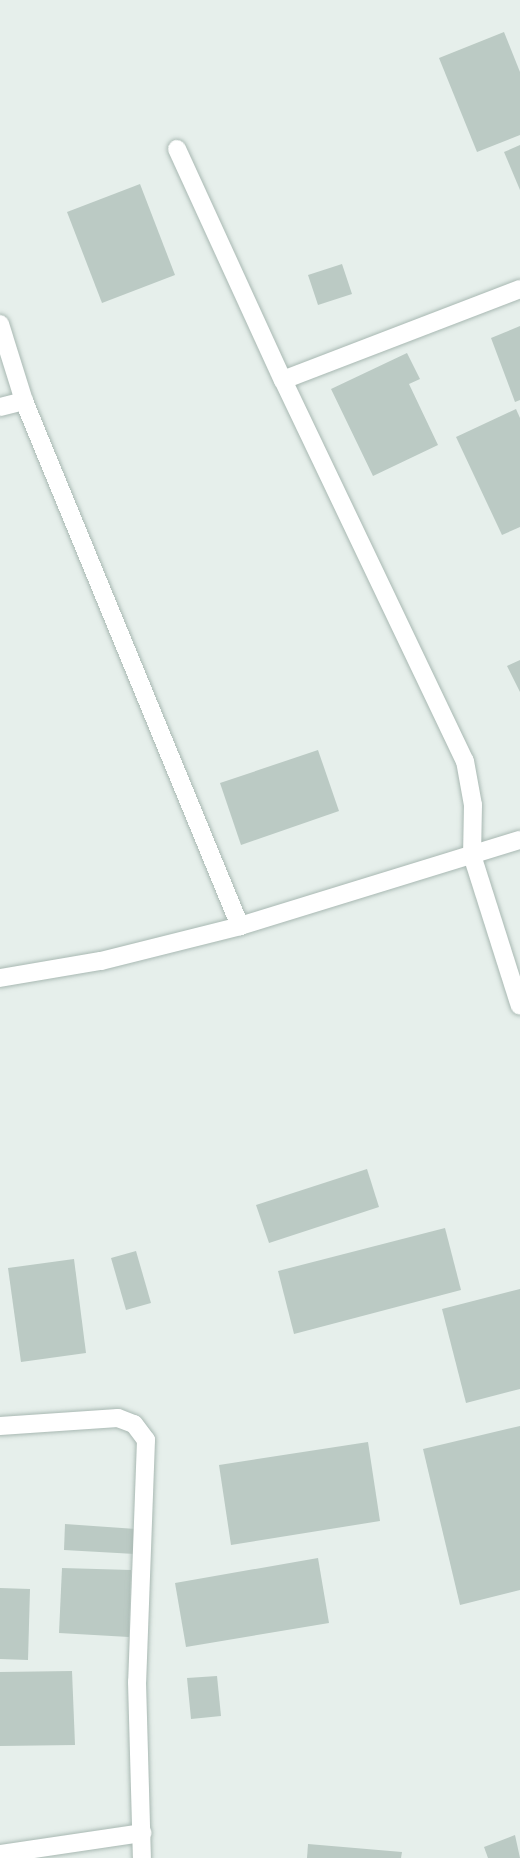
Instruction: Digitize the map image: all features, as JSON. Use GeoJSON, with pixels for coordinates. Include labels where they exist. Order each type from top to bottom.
{"type":"FeatureCollection","features":[{"type":"Feature","properties":{"kind":"street"},"geometry":{"type":"LineString","coordinates":[[177,150],[282,380],[465,761],[472,806],[472,855],[520,1006]]}},
{"type":"Feature","properties":{"kind":"street"},"geometry":{"type":"LineString","coordinates":[[282,380],[520,289]]}},
{"type":"Feature","properties":{"kind":"street"},"geometry":{"type":"LineString","coordinates":[[0,324],[24,401],[240,926]]}},
{"type":"Feature","properties":{"kind":"street"},"geometry":{"type":"LineString","coordinates":[[0,407],[24,401]]}},
{"type":"Feature","properties":{"kind":"street"},"geometry":{"type":"LineString","coordinates":[[0,978],[101,961],[240,926],[520,840]]}},
{"type":"Feature","properties":{"kind":"street"},"geometry":{"type":"LineString","coordinates":[[0,1426],[118,1418],[134,1424],[147,1440],[136,1682],[142,1858]]}},
{"type":"Feature","properties":{"kind":"street"},"geometry":{"type":"LineString","coordinates":[[0,1854],[142,1833]]}},
{"type":"Feature","properties":{"kind":"building"},"geometry":{"type":"Polygon","coordinates":[[[504,32],[520,72],[520,135],[477,152],[439,58],[504,32]]]}},
{"type":"Feature","properties":{"kind":"building"},"geometry":{"type":"Polygon","coordinates":[[[520,145],[520,190],[504,152],[520,145]]]}},
{"type":"Feature","properties":{"kind":"building"},"geometry":{"type":"Polygon","coordinates":[[[140,184],[175,275],[102,303],[67,212],[140,184]]]}},
{"type":"Feature","properties":{"kind":"building"},"geometry":{"type":"Polygon","coordinates":[[[342,264],[352,294],[318,305],[308,275],[342,264]]]}},
{"type":"Feature","properties":{"kind":"building"},"geometry":{"type":"Polygon","coordinates":[[[520,326],[520,400],[515,402],[491,338],[520,326]]]}},
{"type":"Feature","properties":{"kind":"building"},"geometry":{"type":"Polygon","coordinates":[[[407,353],[420,379],[409,384],[438,445],[373,476],[331,389],[407,353]]]}},
{"type":"Feature","properties":{"kind":"building"},"geometry":{"type":"Polygon","coordinates":[[[516,409],[520,418],[520,527],[502,535],[456,437],[516,409]]]}},
{"type":"Feature","properties":{"kind":"building"},"geometry":{"type":"Polygon","coordinates":[[[520,660],[520,692],[507,666],[520,660]]]}},
{"type":"Feature","properties":{"kind":"building"},"geometry":{"type":"Polygon","coordinates":[[[318,750],[339,811],[241,845],[220,783],[318,750]]]}},
{"type":"Feature","properties":{"kind":"building"},"geometry":{"type":"Polygon","coordinates":[[[367,1169],[379,1207],[269,1243],[256,1205],[367,1169]]]}},
{"type":"Feature","properties":{"kind":"building"},"geometry":{"type":"Polygon","coordinates":[[[445,1228],[461,1290],[294,1334],[278,1271],[445,1228]]]}},
{"type":"Feature","properties":{"kind":"building"},"geometry":{"type":"Polygon","coordinates":[[[136,1251],[151,1303],[126,1310],[111,1258],[136,1251]]]}},
{"type":"Feature","properties":{"kind":"building"},"geometry":{"type":"Polygon","coordinates":[[[74,1259],[86,1353],[21,1362],[8,1268],[74,1259]]]}},
{"type":"Feature","properties":{"kind":"building"},"geometry":{"type":"Polygon","coordinates":[[[520,1289],[520,1389],[466,1403],[442,1309],[520,1289]]]}},
{"type":"Feature","properties":{"kind":"building"},"geometry":{"type":"Polygon","coordinates":[[[520,1426],[520,1590],[460,1605],[423,1449],[520,1426]]]}},
{"type":"Feature","properties":{"kind":"building"},"geometry":{"type":"Polygon","coordinates":[[[368,1442],[380,1521],[231,1545],[219,1465],[368,1442]]]}},
{"type":"Feature","properties":{"kind":"building"},"geometry":{"type":"Polygon","coordinates":[[[65,1524],[136,1529],[135,1554],[64,1550],[65,1524]]]}},
{"type":"Feature","properties":{"kind":"building"},"geometry":{"type":"Polygon","coordinates":[[[318,1558],[329,1623],[186,1647],[175,1583],[318,1558]]]}},
{"type":"Feature","properties":{"kind":"building"},"geometry":{"type":"Polygon","coordinates":[[[62,1568],[131,1570],[129,1637],[59,1633],[62,1568]]]}},
{"type":"Feature","properties":{"kind":"building"},"geometry":{"type":"Polygon","coordinates":[[[0,1588],[30,1589],[28,1660],[0,1659],[0,1588]]]}},
{"type":"Feature","properties":{"kind":"building"},"geometry":{"type":"Polygon","coordinates":[[[72,1671],[75,1745],[0,1746],[0,1672],[72,1671]]]}},
{"type":"Feature","properties":{"kind":"building"},"geometry":{"type":"Polygon","coordinates":[[[217,1676],[221,1716],[191,1719],[187,1678],[217,1676]]]}},
{"type":"Feature","properties":{"kind":"building"},"geometry":{"type":"Polygon","coordinates":[[[515,1835],[520,1858],[488,1858],[484,1847],[515,1835]]]}},
{"type":"Feature","properties":{"kind":"building"},"geometry":{"type":"Polygon","coordinates":[[[308,1844],[402,1852],[401,1858],[307,1858],[308,1844]]]}}]}
